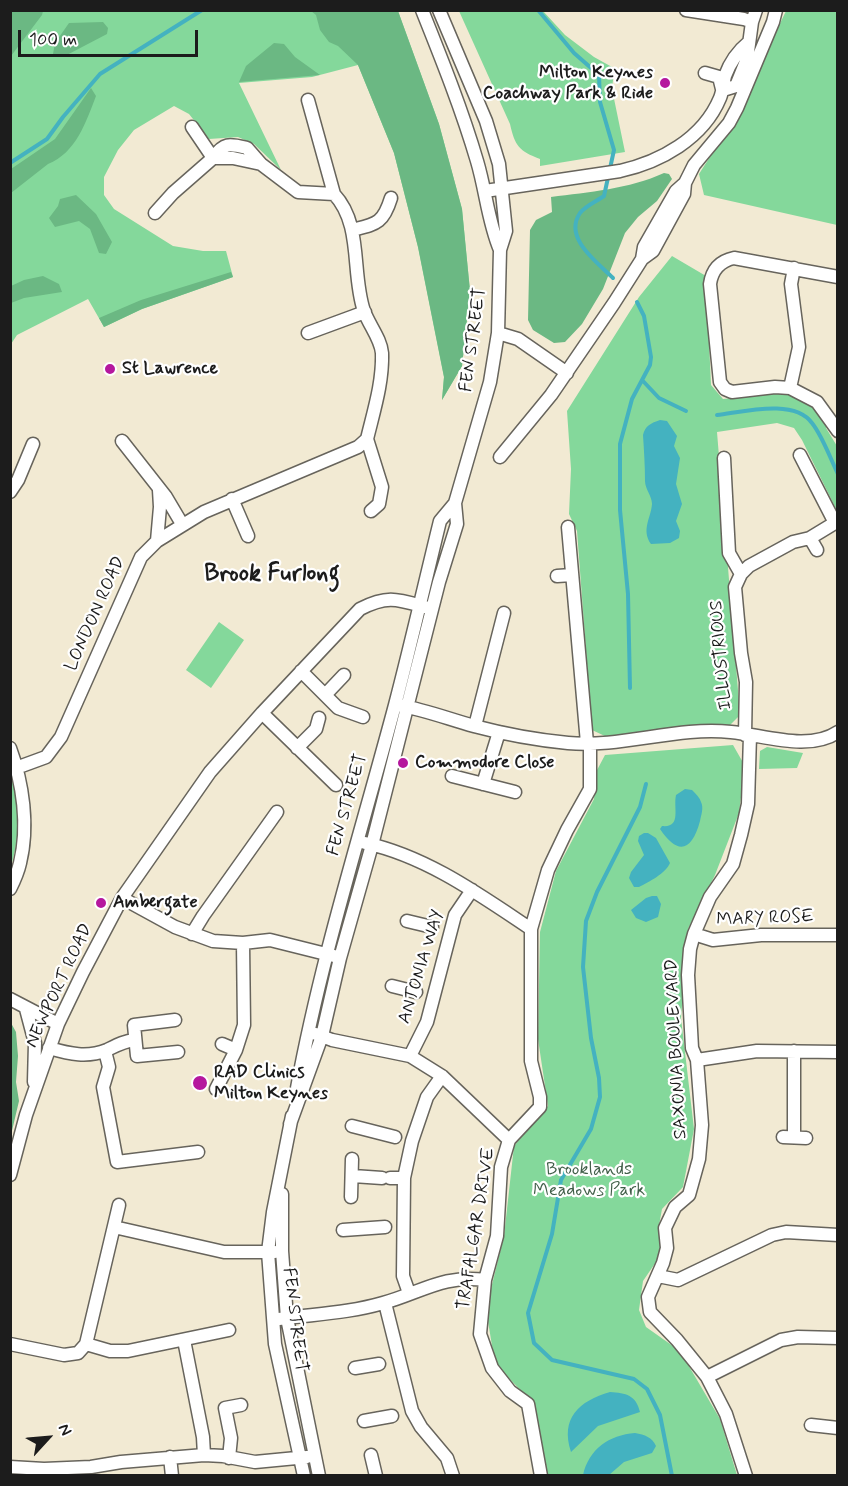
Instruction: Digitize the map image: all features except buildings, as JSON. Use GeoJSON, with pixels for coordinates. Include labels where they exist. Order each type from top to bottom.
{"type":"FeatureCollection","features":[{"type":"Feature","properties":{"kind":"street","name":"FEN STREET"},"geometry":{"type":"LineString","coordinates":[[422,10],[464,119],[485,191],[492,232],[500,250]]}},
{"type":"Feature","properties":{"kind":"street","name":"FEN STREET"},"geometry":{"type":"LineString","coordinates":[[304,1476],[272,1320],[268,1252],[273,1212],[307,1031],[326,954],[356,842],[432,609],[457,524],[455,502],[490,382],[498,333],[500,250],[506,231],[499,164],[486,121],[439,10]]}},
{"type":"Feature","properties":{"kind":"street"},"geometry":{"type":"LineString","coordinates":[[485,191],[637,168],[668,154],[700,129],[721,95],[736,86],[747,59],[754,16],[744,19],[686,10]]}},
{"type":"Feature","properties":{"kind":"street"},"geometry":{"type":"LineString","coordinates":[[500,457],[567,373],[642,259],[653,251],[684,194],[685,183],[694,165],[729,123],[737,108],[776,10]]}},
{"type":"Feature","properties":{"kind":"street"},"geometry":{"type":"LineString","coordinates":[[705,73],[719,77],[721,95],[737,108]]}},
{"type":"Feature","properties":{"kind":"street"},"geometry":{"type":"LineString","coordinates":[[308,100],[334,194],[343,204],[352,230],[358,287],[365,312],[382,350],[382,379],[367,439],[382,487],[379,504],[371,511]]}},
{"type":"Feature","properties":{"kind":"street"},"geometry":{"type":"LineString","coordinates":[[192,127],[213,158]]}},
{"type":"Feature","properties":{"kind":"street"},"geometry":{"type":"LineString","coordinates":[[155,213],[173,193],[213,158],[232,158],[261,164],[298,192],[334,194]]}},
{"type":"Feature","properties":{"kind":"street"},"geometry":{"type":"LineString","coordinates":[[352,230],[380,221],[386,214],[391,198]]}},
{"type":"Feature","properties":{"kind":"street"},"geometry":{"type":"LineString","coordinates":[[837,277],[734,258],[718,266],[710,284],[720,382],[725,389],[732,392],[775,387],[790,388],[817,402],[837,430]]}},
{"type":"Feature","properties":{"kind":"street"},"geometry":{"type":"LineString","coordinates":[[790,388],[799,347],[791,284],[794,268]]}},
{"type":"Feature","properties":{"kind":"street"},"geometry":{"type":"LineString","coordinates":[[308,333],[365,312]]}},
{"type":"Feature","properties":{"kind":"street"},"geometry":{"type":"LineString","coordinates":[[498,333],[518,339],[567,373]]}},
{"type":"Feature","properties":{"kind":"street","name":"LONDON ROAD"},"geometry":{"type":"LineString","coordinates":[[16,768],[46,757],[61,737],[141,557],[157,541],[182,524],[232,499],[358,447],[367,439]]}},
{"type":"Feature","properties":{"kind":"street"},"geometry":{"type":"LineString","coordinates":[[122,441],[182,524]]}},
{"type":"Feature","properties":{"kind":"street"},"geometry":{"type":"LineString","coordinates":[[10,492],[18,480],[33,444]]}},
{"type":"Feature","properties":{"kind":"street"},"geometry":{"type":"LineString","coordinates":[[724,458],[729,553],[741,574],[749,566],[793,542],[810,538],[836,523],[800,455]]}},
{"type":"Feature","properties":{"kind":"street"},"geometry":{"type":"LineString","coordinates":[[157,541],[159,490]]}},
{"type":"Feature","properties":{"kind":"street"},"geometry":{"type":"LineString","coordinates":[[232,499],[248,536]]}},
{"type":"Feature","properties":{"kind":"street","name":"FEN STREET"},"geometry":{"type":"LineString","coordinates":[[290,1124],[322,1036],[340,958],[372,845],[419,606],[440,520],[455,502]]}},
{"type":"Feature","properties":{"kind":"street","name":"TRAFALGAR DRIVE"},"geometry":{"type":"LineString","coordinates":[[541,1476],[528,1404],[510,1391],[492,1368],[480,1334],[485,1280],[497,1236],[501,1167],[509,1140],[540,1107],[540,1097],[531,1061],[531,929],[548,870],[590,789],[589,743],[568,527]]}},
{"type":"Feature","properties":{"kind":"street"},"geometry":{"type":"LineString","coordinates":[[810,538],[817,550]]}},
{"type":"Feature","properties":{"kind":"street","name":"ILLUSTRIOUS"},"geometry":{"type":"LineString","coordinates":[[741,574],[735,587],[746,682],[748,735]]}},
{"type":"Feature","properties":{"kind":"street"},"geometry":{"type":"LineString","coordinates":[[557,576],[572,575]]}},
{"type":"Feature","properties":{"kind":"street","name":"NEWPORT ROAD"},"geometry":{"type":"LineString","coordinates":[[10,1174],[49,1048],[82,972],[122,898],[210,772],[360,609],[389,598],[432,609]]}},
{"type":"Feature","properties":{"kind":"street"},"geometry":{"type":"LineString","coordinates":[[475,726],[504,613]]}},
{"type":"Feature","properties":{"kind":"street"},"geometry":{"type":"LineString","coordinates":[[301,671],[338,708],[363,717]]}},
{"type":"Feature","properties":{"kind":"street"},"geometry":{"type":"LineString","coordinates":[[326,695],[344,675]]}},
{"type":"Feature","properties":{"kind":"street"},"geometry":{"type":"LineString","coordinates":[[401,706],[499,732],[568,743],[589,743],[691,732],[730,732],[812,741],[829,738],[837,732]]}},
{"type":"Feature","properties":{"kind":"street"},"geometry":{"type":"LineString","coordinates":[[262,713],[336,785]]}},
{"type":"Feature","properties":{"kind":"street"},"geometry":{"type":"LineString","coordinates":[[297,748],[316,729],[318,718]]}},
{"type":"Feature","properties":{"kind":"street"},"geometry":{"type":"LineString","coordinates":[[483,784],[499,732]]}},
{"type":"Feature","properties":{"kind":"street","name":"SAXONIA BOULEVARD"},"geometry":{"type":"LineString","coordinates":[[746,1476],[726,1414],[706,1377],[677,1340],[650,1312],[648,1297],[667,1248],[665,1228],[675,1207],[689,1195],[699,1159],[702,1125],[697,1060],[692,1048],[688,975],[690,949],[710,897],[733,864],[748,804],[748,735]]}},
{"type":"Feature","properties":{"kind":"street"},"geometry":{"type":"LineString","coordinates":[[10,748],[21,788],[24,819],[20,862],[10,889]]}},
{"type":"Feature","properties":{"kind":"street"},"geometry":{"type":"LineString","coordinates":[[452,776],[515,792]]}},
{"type":"Feature","properties":{"kind":"street"},"geometry":{"type":"LineString","coordinates":[[192,934],[277,812]]}},
{"type":"Feature","properties":{"kind":"street"},"geometry":{"type":"LineString","coordinates":[[356,842],[372,845],[429,867],[472,890],[531,929]]}},
{"type":"Feature","properties":{"kind":"street","name":"ANTONIA WAY"},"geometry":{"type":"LineString","coordinates":[[410,1056],[427,1022],[425,994],[442,930],[472,890]]}},
{"type":"Feature","properties":{"kind":"street"},"geometry":{"type":"LineString","coordinates":[[122,898],[175,927],[213,941],[270,940],[340,958]]}},
{"type":"Feature","properties":{"kind":"street"},"geometry":{"type":"LineString","coordinates":[[407,921],[442,930]]}},
{"type":"Feature","properties":{"kind":"street","name":"MARY ROSE"},"geometry":{"type":"LineString","coordinates":[[694,934],[713,940],[761,935],[837,935]]}},
{"type":"Feature","properties":{"kind":"street"},"geometry":{"type":"LineString","coordinates":[[216,1089],[236,1050],[244,1025],[243,942]]}},
{"type":"Feature","properties":{"kind":"street"},"geometry":{"type":"LineString","coordinates":[[392,986],[425,994]]}},
{"type":"Feature","properties":{"kind":"street"},"geometry":{"type":"LineString","coordinates":[[10,999],[58,1024]]}},
{"type":"Feature","properties":{"kind":"street"},"geometry":{"type":"LineString","coordinates":[[26,1009],[35,1043],[34,1092]]}},
{"type":"Feature","properties":{"kind":"street"},"geometry":{"type":"LineString","coordinates":[[176,1020],[134,1025],[137,1056],[178,1052]]}},
{"type":"Feature","properties":{"kind":"street"},"geometry":{"type":"LineString","coordinates":[[307,1031],[410,1056],[442,1076],[509,1140]]}},
{"type":"Feature","properties":{"kind":"street"},"geometry":{"type":"LineString","coordinates":[[49,1048],[80,1056],[105,1051],[124,1041],[135,1040]]}},
{"type":"Feature","properties":{"kind":"street"},"geometry":{"type":"LineString","coordinates":[[222,1044],[236,1050]]}},
{"type":"Feature","properties":{"kind":"street"},"geometry":{"type":"LineString","coordinates":[[105,1051],[109,1066],[103,1087],[117,1162],[198,1152]]}},
{"type":"Feature","properties":{"kind":"street"},"geometry":{"type":"LineString","coordinates":[[697,1060],[757,1051],[837,1052]]}},
{"type":"Feature","properties":{"kind":"street"},"geometry":{"type":"LineString","coordinates":[[794,1051],[795,1137]]}},
{"type":"Feature","properties":{"kind":"street"},"geometry":{"type":"LineString","coordinates":[[409,1293],[403,1276],[394,1226],[404,1178],[403,1139],[442,1076]]}},
{"type":"Feature","properties":{"kind":"street"},"geometry":{"type":"LineString","coordinates":[[352,1126],[403,1139]]}},
{"type":"Feature","properties":{"kind":"street"},"geometry":{"type":"LineString","coordinates":[[351,1197],[352,1159]]}},
{"type":"Feature","properties":{"kind":"street","name":"FEN STREET"},"geometry":{"type":"LineString","coordinates":[[282,1168],[282,1251],[287,1317],[319,1476]]}},
{"type":"Feature","properties":{"kind":"street"},"geometry":{"type":"LineString","coordinates":[[353,1176],[404,1178]]}},
{"type":"Feature","properties":{"kind":"street"},"geometry":{"type":"LineString","coordinates":[[10,1344],[64,1355],[78,1353],[87,1344],[119,1205]]}},
{"type":"Feature","properties":{"kind":"street"},"geometry":{"type":"LineString","coordinates":[[343,1230],[394,1226]]}},
{"type":"Feature","properties":{"kind":"street"},"geometry":{"type":"LineString","coordinates":[[114,1227],[224,1252],[282,1251]]}},
{"type":"Feature","properties":{"kind":"street"},"geometry":{"type":"LineString","coordinates":[[658,1276],[678,1280],[772,1235],[786,1232],[837,1235]]}},
{"type":"Feature","properties":{"kind":"street"},"geometry":{"type":"LineString","coordinates":[[272,1320],[346,1312],[385,1303],[454,1278],[485,1280]]}},
{"type":"Feature","properties":{"kind":"street"},"geometry":{"type":"LineString","coordinates":[[385,1303],[390,1361],[402,1413],[422,1427],[447,1458],[453,1476]]}},
{"type":"Feature","properties":{"kind":"street"},"geometry":{"type":"LineString","coordinates":[[87,1344],[110,1351],[128,1351],[229,1330]]}},
{"type":"Feature","properties":{"kind":"street"},"geometry":{"type":"LineString","coordinates":[[706,1377],[781,1340],[798,1337],[837,1338]]}},
{"type":"Feature","properties":{"kind":"street"},"geometry":{"type":"LineString","coordinates":[[184,1340],[203,1437],[204,1455]]}},
{"type":"Feature","properties":{"kind":"street"},"geometry":{"type":"LineString","coordinates":[[355,1368],[390,1361]]}},
{"type":"Feature","properties":{"kind":"street"},"geometry":{"type":"LineString","coordinates":[[229,1458],[231,1438],[225,1408],[241,1405]]}},
{"type":"Feature","properties":{"kind":"street"},"geometry":{"type":"LineString","coordinates":[[364,1421],[402,1413]]}},
{"type":"Feature","properties":{"kind":"street"},"geometry":{"type":"LineString","coordinates":[[812,1425],[837,1428]]}},
{"type":"Feature","properties":{"kind":"street"},"geometry":{"type":"LineString","coordinates":[[10,1467],[92,1472],[121,1462],[170,1457],[204,1455],[255,1462],[314,1456]]}},
{"type":"Feature","properties":{"kind":"street"},"geometry":{"type":"LineString","coordinates":[[371,1455],[376,1476]]}},
{"type":"Feature","properties":{"kind":"street"},"geometry":{"type":"LineString","coordinates":[[170,1457],[172,1476]]}},
{"type":"Feature","properties":{"kind":"green space"},"geometry":{"type":"Polygon","coordinates":[[[11,10],[43,11],[11,56],[11,10]]]}},
{"type":"Feature","properties":{"kind":"green space"},"geometry":{"type":"Polygon","coordinates":[[[11,11],[398,11],[439,124],[462,209],[470,291],[462,366],[442,400],[444,377],[418,247],[394,153],[358,65],[312,77],[239,83],[281,170],[254,144],[238,137],[209,139],[189,114],[174,106],[134,130],[118,150],[104,177],[104,195],[114,209],[173,246],[203,251],[226,251],[233,277],[142,309],[104,327],[88,299],[17,335],[11,344],[11,11]]]}},
{"type":"Feature","properties":{"kind":"green space"},"geometry":{"type":"Polygon","coordinates":[[[311,11],[398,11],[439,124],[462,209],[470,291],[462,366],[442,400],[444,377],[418,247],[394,153],[358,65],[338,46],[329,42],[320,30],[316,15],[311,11]]]}},
{"type":"Feature","properties":{"kind":"green space"},"geometry":{"type":"Polygon","coordinates":[[[459,11],[543,11],[565,35],[594,57],[612,67],[614,71],[612,89],[625,152],[540,166],[540,159],[527,153],[516,143],[510,124],[459,11]]]}},
{"type":"Feature","properties":{"kind":"green space"},"geometry":{"type":"Polygon","coordinates":[[[786,11],[837,11],[837,225],[704,195],[699,174],[731,124],[786,11]]]}},
{"type":"Feature","properties":{"kind":"green space"},"geometry":{"type":"Polygon","coordinates":[[[103,22],[108,28],[107,34],[63,57],[53,54],[55,43],[69,23],[103,22]]]}},
{"type":"Feature","properties":{"kind":"green space"},"geometry":{"type":"Polygon","coordinates":[[[274,43],[284,44],[295,57],[320,75],[239,82],[246,66],[274,43]]]}},
{"type":"Feature","properties":{"kind":"green space"},"geometry":{"type":"Polygon","coordinates":[[[91,88],[96,96],[84,126],[73,145],[58,159],[48,164],[11,193],[11,169],[55,139],[91,88]]]}},
{"type":"Feature","properties":{"kind":"green space"},"geometry":{"type":"Polygon","coordinates":[[[664,173],[669,174],[672,179],[657,201],[638,217],[625,233],[603,289],[582,324],[565,342],[554,343],[533,330],[528,320],[530,230],[536,220],[552,212],[551,197],[623,186],[664,173]]]}},
{"type":"Feature","properties":{"kind":"green space"},"geometry":{"type":"Polygon","coordinates":[[[76,195],[96,214],[112,242],[106,254],[99,253],[90,229],[79,221],[55,227],[49,218],[60,199],[76,195]]]}},
{"type":"Feature","properties":{"kind":"green space"},"geometry":{"type":"Polygon","coordinates":[[[672,256],[706,276],[711,385],[723,399],[791,392],[812,404],[826,420],[826,428],[837,446],[837,511],[794,428],[777,423],[717,432],[740,715],[729,726],[607,737],[592,730],[577,531],[569,514],[571,469],[567,411],[639,297],[672,256]]]}},
{"type":"Feature","properties":{"kind":"green space"},"geometry":{"type":"Polygon","coordinates":[[[231,272],[233,277],[142,309],[104,327],[99,318],[141,300],[231,272]]]}},
{"type":"Feature","properties":{"kind":"green space"},"geometry":{"type":"Polygon","coordinates":[[[43,276],[59,284],[62,292],[24,298],[11,303],[11,286],[24,280],[43,276]]]}},
{"type":"Feature","properties":{"kind":"green space"},"geometry":{"type":"Polygon","coordinates":[[[219,622],[244,640],[211,688],[186,670],[219,622]]]}},
{"type":"Feature","properties":{"kind":"green space","name":"Brooklands Meadows Park"},"geometry":{"type":"Polygon","coordinates":[[[733,745],[745,766],[739,813],[715,875],[688,929],[681,1018],[694,1129],[683,1187],[662,1209],[658,1231],[662,1245],[658,1259],[643,1281],[639,1310],[646,1327],[680,1351],[720,1419],[737,1475],[547,1475],[534,1404],[495,1364],[486,1309],[504,1236],[514,1146],[548,1106],[538,1039],[540,932],[556,871],[594,799],[596,772],[605,755],[733,745]]]}},
{"type":"Feature","properties":{"kind":"green space"},"geometry":{"type":"Polygon","coordinates":[[[767,747],[803,753],[797,768],[759,769],[760,751],[767,747]]]}},
{"type":"Feature","properties":{"kind":"green space"},"geometry":{"type":"Polygon","coordinates":[[[10,768],[16,792],[18,817],[18,830],[11,866],[10,768]]]}},
{"type":"Feature","properties":{"kind":"green space"},"geometry":{"type":"Polygon","coordinates":[[[11,1023],[16,1032],[18,1056],[16,1082],[19,1101],[11,1135],[11,1023]]]}},
{"type":"Feature","properties":{"kind":"water"},"geometry":{"type":"Polygon","coordinates":[[[660,420],[667,421],[677,436],[674,446],[680,458],[676,484],[682,504],[676,521],[680,531],[679,538],[670,543],[651,544],[647,529],[652,504],[645,484],[643,435],[649,425],[660,420]]]}},
{"type":"Feature","properties":{"kind":"water"},"geometry":{"type":"Polygon","coordinates":[[[685,789],[692,790],[699,798],[702,812],[693,839],[689,844],[678,846],[660,829],[662,826],[672,824],[675,816],[676,795],[685,789]]]}},
{"type":"Feature","properties":{"kind":"water"},"geometry":{"type":"Polygon","coordinates":[[[644,833],[656,838],[670,863],[657,877],[639,887],[634,887],[629,878],[644,855],[638,841],[639,836],[644,833]]]}},
{"type":"Feature","properties":{"kind":"water"},"geometry":{"type":"Polygon","coordinates":[[[652,896],[657,896],[661,904],[658,917],[646,922],[636,918],[631,910],[652,896]]]}},
{"type":"Feature","properties":{"kind":"water"},"geometry":{"type":"Polygon","coordinates":[[[610,1392],[621,1393],[633,1398],[640,1412],[598,1426],[571,1452],[568,1440],[570,1420],[589,1400],[610,1392]]]}},
{"type":"Feature","properties":{"kind":"water"},"geometry":{"type":"Polygon","coordinates":[[[635,1433],[652,1440],[656,1446],[652,1453],[624,1462],[609,1475],[583,1475],[590,1458],[602,1445],[617,1437],[635,1433]]]}},
{"type":"Feature","properties":{"kind":"waterway"},"geometry":{"type":"LineString","coordinates":[[10,163],[47,139],[100,74],[202,10]]}},
{"type":"Feature","properties":{"kind":"waterway"},"geometry":{"type":"LineString","coordinates":[[538,10],[574,53],[599,75],[600,102],[614,150],[604,196],[580,213],[576,222],[576,231],[584,249],[613,278]]}},
{"type":"Feature","properties":{"kind":"waterway"},"geometry":{"type":"LineString","coordinates":[[630,688],[628,594],[620,510],[620,444],[632,399],[650,365],[651,357],[644,316],[637,302]]}},
{"type":"Feature","properties":{"kind":"waterway"},"geometry":{"type":"LineString","coordinates":[[642,380],[659,398],[686,411]]}},
{"type":"Feature","properties":{"kind":"waterway"},"geometry":{"type":"LineString","coordinates":[[717,415],[768,409],[781,409],[804,415],[820,435],[838,474]]}},
{"type":"Feature","properties":{"kind":"waterway"},"geometry":{"type":"LineString","coordinates":[[646,784],[640,807],[597,892],[586,921],[583,967],[600,1097],[591,1129],[561,1180],[552,1234],[528,1313],[534,1343],[552,1360],[634,1379],[647,1389],[660,1415],[672,1476]]}},
{"type":"Feature","properties":{"kind":"place","name":"Milton Keynes Coachway Park & Ride"},"geometry":{"type":"Point","coordinates":[665,83]}},
{"type":"Feature","properties":{"kind":"place","name":"St Lawrence"},"geometry":{"type":"Point","coordinates":[110,369]}},
{"type":"Feature","properties":{"kind":"place","name":"Commodore Close"},"geometry":{"type":"Point","coordinates":[403,763]}},
{"type":"Feature","properties":{"kind":"place","name":"Ambergate"},"geometry":{"type":"Point","coordinates":[101,903]}},
{"type":"Feature","properties":{"kind":"place","name":"RAD Clinics Milton Keynes"},"geometry":{"type":"Point","coordinates":[200,1083]}},
{"type":"Feature","properties":{"kind":"district","name":"Brook Furlong"},"geometry":{"type":"Point","coordinates":[272,575]}}]}
